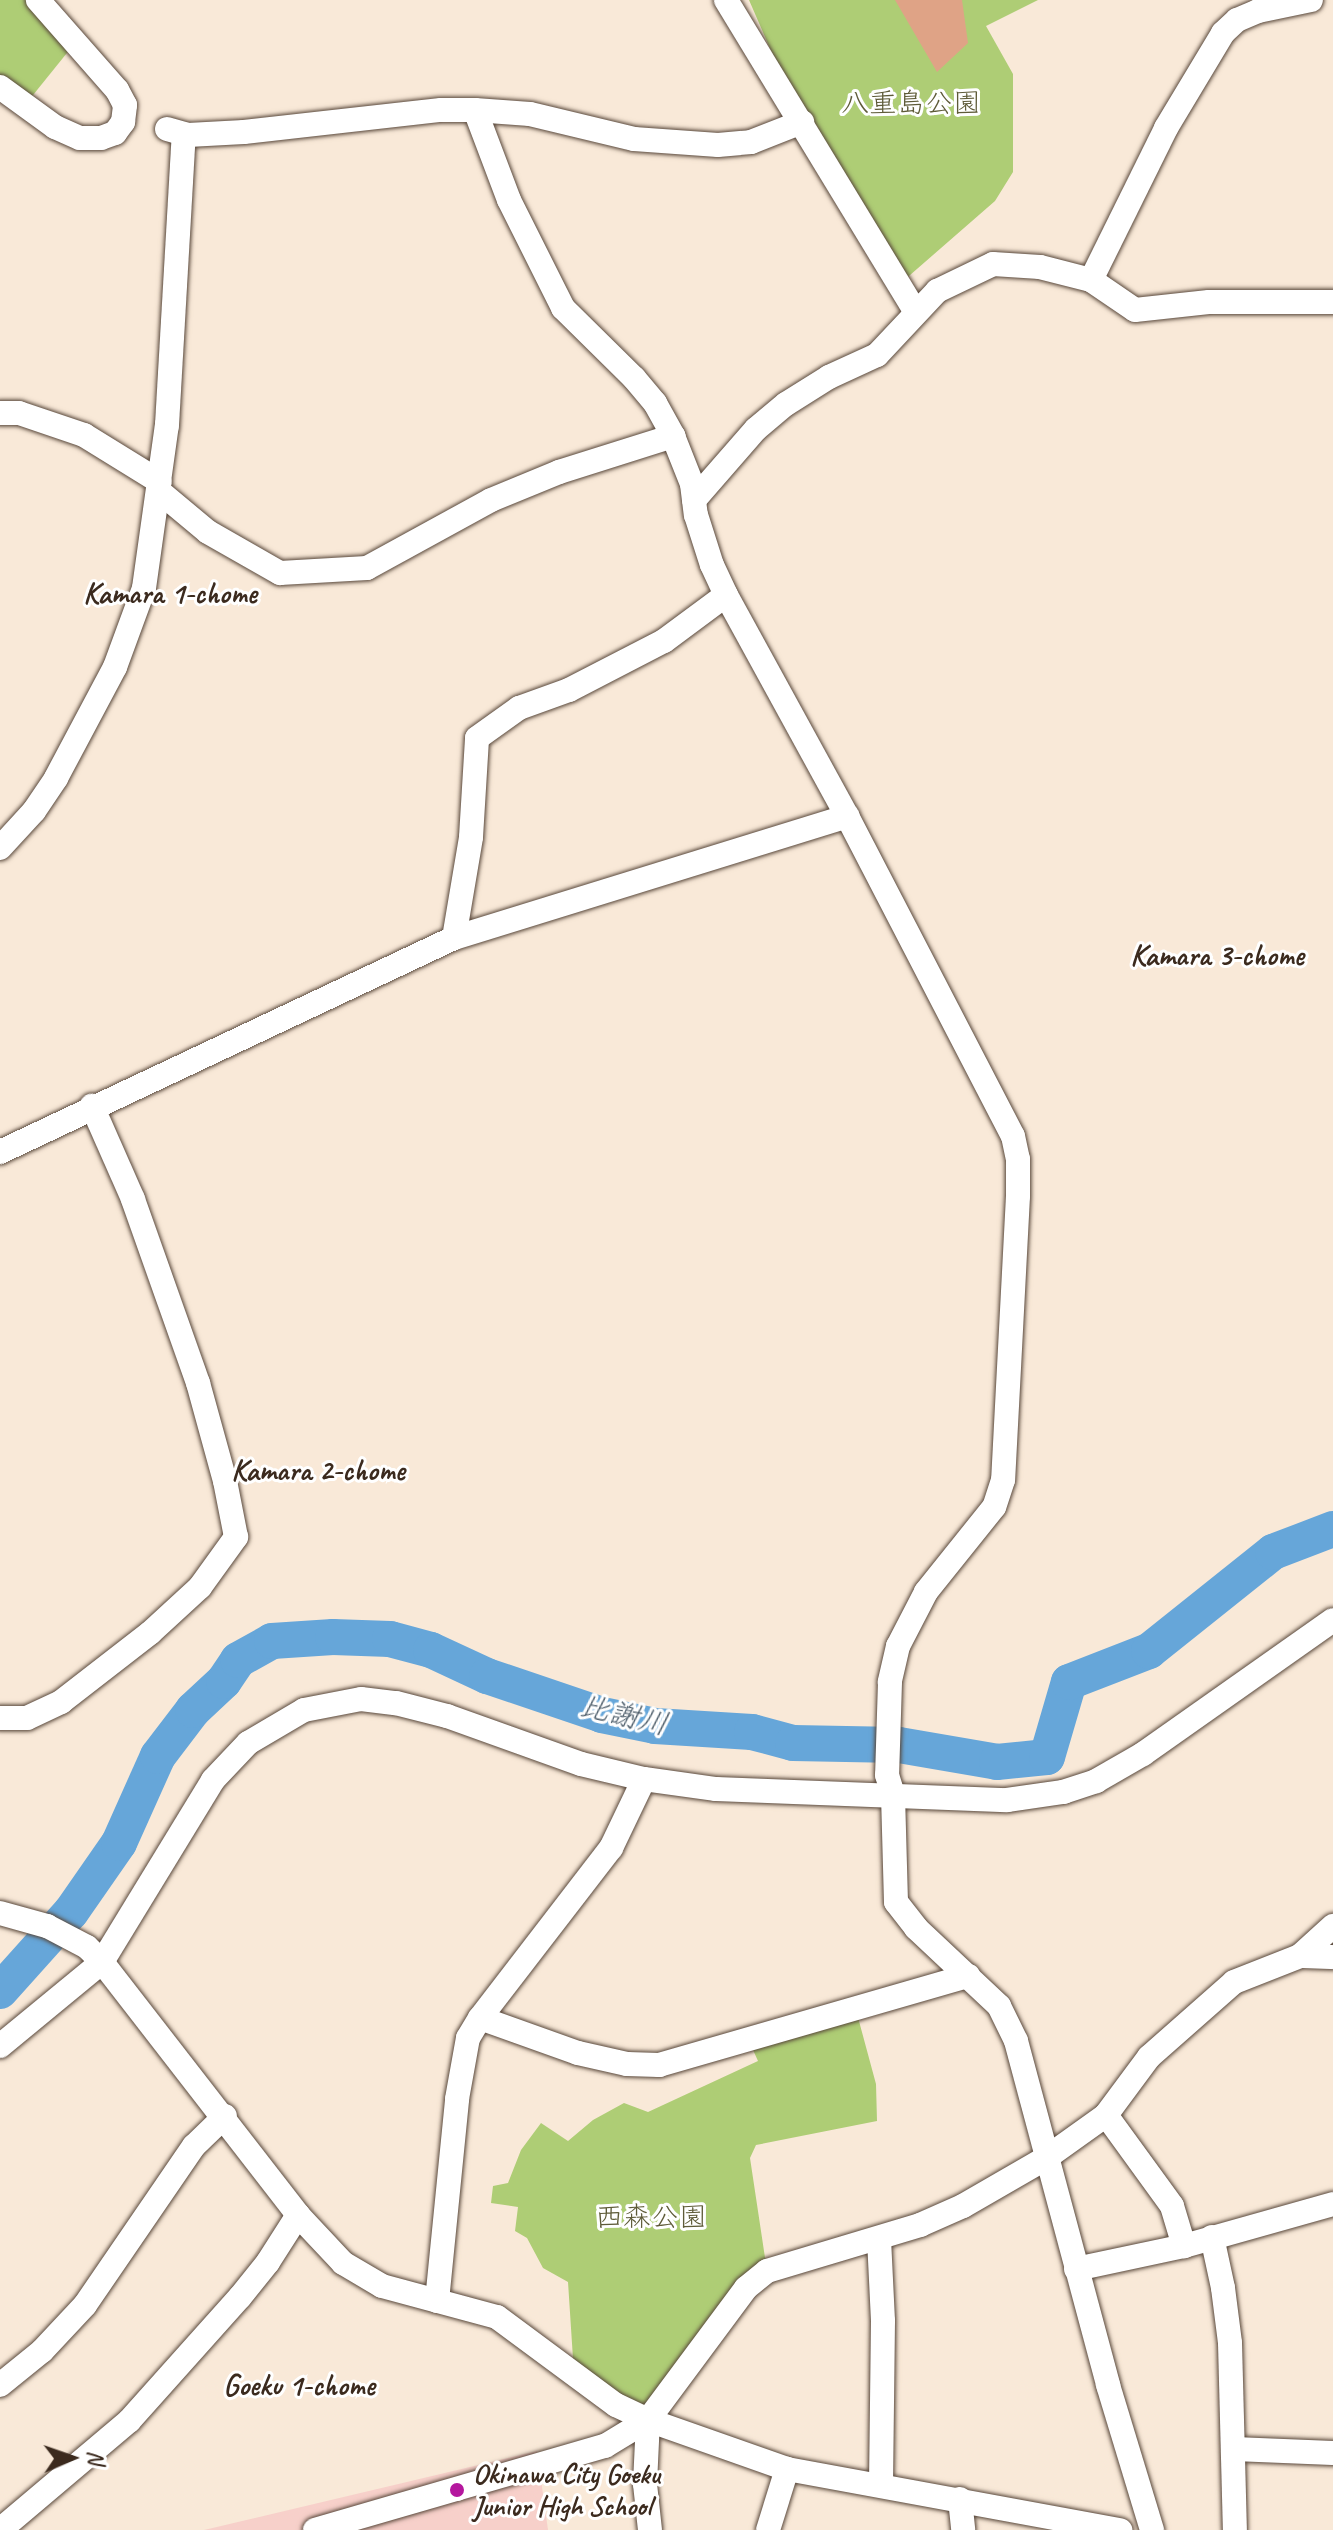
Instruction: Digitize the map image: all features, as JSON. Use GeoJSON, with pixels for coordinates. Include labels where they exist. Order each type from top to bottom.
{"type":"FeatureCollection","features":[{"type":"Feature","properties":{"kind":"street"},"geometry":{"type":"LineString","coordinates":[[0,87],[55,127],[80,138],[101,138],[115,133],[123,122],[125,105],[117,90],[38,0]]}},
{"type":"Feature","properties":{"kind":"street"},"geometry":{"type":"LineString","coordinates":[[726,0],[916,312]]}},
{"type":"Feature","properties":{"kind":"street"},"geometry":{"type":"LineString","coordinates":[[1091,280],[1166,128],[1223,33],[1237,20],[1258,11],[1311,0]]}},
{"type":"Feature","properties":{"kind":"street"},"geometry":{"type":"LineString","coordinates":[[0,848],[34,811],[49,789],[115,667],[144,588],[167,425],[175,132],[244,132],[441,110],[475,110],[530,114],[634,139],[687,144],[751,142],[802,122]]}},
{"type":"Feature","properties":{"kind":"street"},"geometry":{"type":"LineString","coordinates":[[475,110],[509,200],[563,308],[648,394],[673,436],[692,484],[712,565],[726,595],[847,816],[1008,1123],[1018,1159],[1003,1480],[994,1507],[982,1526],[926,1592],[898,1646],[890,1682],[890,1785],[896,1902],[916,1928],[999,2006],[1016,2041],[1076,2269],[1152,2530]]}},
{"type":"Feature","properties":{"kind":"street"},"geometry":{"type":"LineString","coordinates":[[694,500],[756,429],[829,377],[877,355],[937,291],[993,264],[1040,267],[1091,280],[1135,310],[1209,302],[1333,302]]}},
{"type":"Feature","properties":{"kind":"street"},"geometry":{"type":"LineString","coordinates":[[0,413],[19,413],[84,435],[160,487],[208,532],[280,573],[367,568],[491,500],[559,472],[673,436]]}},
{"type":"Feature","properties":{"kind":"street"},"geometry":{"type":"LineString","coordinates":[[454,938],[471,837],[477,738],[519,708],[569,690],[664,641],[726,595]]}},
{"type":"Feature","properties":{"kind":"street"},"geometry":{"type":"LineString","coordinates":[[0,1152],[454,938],[847,816]]}},
{"type":"Feature","properties":{"kind":"street"},"geometry":{"type":"LineString","coordinates":[[0,1718],[27,1718],[61,1702],[150,1633],[200,1587],[236,1537],[225,1481],[198,1383],[133,1199],[92,1106]]}},
{"type":"Feature","properties":{"kind":"street"},"geometry":{"type":"LineString","coordinates":[[0,2046],[94,1954],[213,1780],[248,1743],[304,1710],[361,1699],[396,1703],[447,1716],[581,1764],[644,1779],[716,1789],[890,1785],[1007,1800],[1063,1792],[1096,1781],[1143,1754],[1333,1620]]}},
{"type":"Feature","properties":{"kind":"street"},"geometry":{"type":"LineString","coordinates":[[437,2301],[457,2099],[468,2038],[480,2018],[611,1848],[644,1779]]}},
{"type":"Feature","properties":{"kind":"street"},"geometry":{"type":"LineString","coordinates":[[0,1913],[47,1926],[94,1954],[225,2116],[298,2215],[343,2263],[382,2286],[497,2317],[616,2405],[648,2420],[787,2469],[1120,2530]]}},
{"type":"Feature","properties":{"kind":"street"},"geometry":{"type":"LineString","coordinates":[[315,2530],[605,2446],[648,2420],[746,2288],[767,2271],[879,2239],[963,2206],[1046,2158],[1106,2115],[1149,2057],[1234,1982],[1300,1956],[1333,1926]]}},
{"type":"Feature","properties":{"kind":"street"},"geometry":{"type":"LineString","coordinates":[[1300,1956],[1333,1957]]}},
{"type":"Feature","properties":{"kind":"street"},"geometry":{"type":"LineString","coordinates":[[480,2018],[578,2053],[627,2064],[659,2065],[968,1976]]}},
{"type":"Feature","properties":{"kind":"street"},"geometry":{"type":"LineString","coordinates":[[1106,2115],[1172,2206],[1184,2246]]}},
{"type":"Feature","properties":{"kind":"street"},"geometry":{"type":"LineString","coordinates":[[0,2385],[42,2351],[85,2305],[194,2146],[225,2116]]}},
{"type":"Feature","properties":{"kind":"street"},"geometry":{"type":"LineString","coordinates":[[1076,2269],[1184,2246],[1333,2204]]}},
{"type":"Feature","properties":{"kind":"street"},"geometry":{"type":"LineString","coordinates":[[0,2530],[129,2421],[240,2297],[268,2262],[298,2215]]}},
{"type":"Feature","properties":{"kind":"street"},"geometry":{"type":"LineString","coordinates":[[1212,2237],[1230,2343],[1235,2530]]}},
{"type":"Feature","properties":{"kind":"street"},"geometry":{"type":"LineString","coordinates":[[879,2239],[883,2321],[881,2484]]}},
{"type":"Feature","properties":{"kind":"street"},"geometry":{"type":"LineString","coordinates":[[648,2420],[645,2484],[650,2530]]}},
{"type":"Feature","properties":{"kind":"street"},"geometry":{"type":"LineString","coordinates":[[1234,2449],[1333,2453]]}},
{"type":"Feature","properties":{"kind":"street"},"geometry":{"type":"LineString","coordinates":[[768,2530],[787,2469]]}},
{"type":"Feature","properties":{"kind":"street"},"geometry":{"type":"LineString","coordinates":[[960,2499],[963,2530]]}},
{"type":"Feature","properties":{"kind":"shaded area","name":"Okinawa City Goeku Junior High School"},"geometry":{"type":"Polygon","coordinates":[[[537,2451],[548,2530],[204,2530],[537,2451]]]}},
{"type":"Feature","properties":{"kind":"green space"},"geometry":{"type":"Polygon","coordinates":[[[0,0],[38,0],[75,43],[25,105],[0,87],[0,0]]]}},
{"type":"Feature","properties":{"kind":"green space","name":"八重島公園"},"geometry":{"type":"Polygon","coordinates":[[[749,0],[1038,0],[986,26],[1013,74],[1013,172],[995,201],[894,289],[802,122],[749,0]]]}},
{"type":"Feature","properties":{"kind":"green space","name":"西森公園"},"geometry":{"type":"Polygon","coordinates":[[[856,2010],[876,2084],[877,2121],[756,2145],[750,2158],[767,2271],[648,2420],[574,2374],[568,2282],[543,2268],[527,2238],[515,2231],[518,2207],[491,2203],[493,2186],[508,2183],[521,2150],[541,2123],[568,2141],[593,2120],[624,2103],[648,2112],[758,2061],[749,2041],[856,2010]]]}},
{"type":"Feature","properties":{"kind":"building"},"geometry":{"type":"Polygon","coordinates":[[[895,0],[962,0],[968,43],[937,72],[895,0]]]}},
{"type":"Feature","properties":{"kind":"waterway","name":"比謝川"},"geometry":{"type":"LineString","coordinates":[[0,1991],[71,1912],[119,1843],[158,1756],[193,1710],[224,1681],[238,1660],[272,1641],[333,1637],[390,1639],[431,1650],[487,1676],[602,1715],[655,1726],[752,1732],[793,1743],[899,1745],[997,1762],[1047,1757],[1069,1682],[1149,1651],[1273,1552],[1333,1529]]}},
{"type":"Feature","properties":{"kind":"place","name":"Okinawa City Goeku Junior High School"},"geometry":{"type":"Point","coordinates":[457,2490]}},
{"type":"Feature","properties":{"kind":"district","name":"Kamara 1-chome"},"geometry":{"type":"Point","coordinates":[170,593]}},
{"type":"Feature","properties":{"kind":"district","name":"Kamara 3-chome"},"geometry":{"type":"Point","coordinates":[1217,955]}},
{"type":"Feature","properties":{"kind":"district","name":"Kamara 2-chome"},"geometry":{"type":"Point","coordinates":[318,1470]}},
{"type":"Feature","properties":{"kind":"district","name":"Goeku 1-chome"},"geometry":{"type":"Point","coordinates":[299,2385]}}]}
